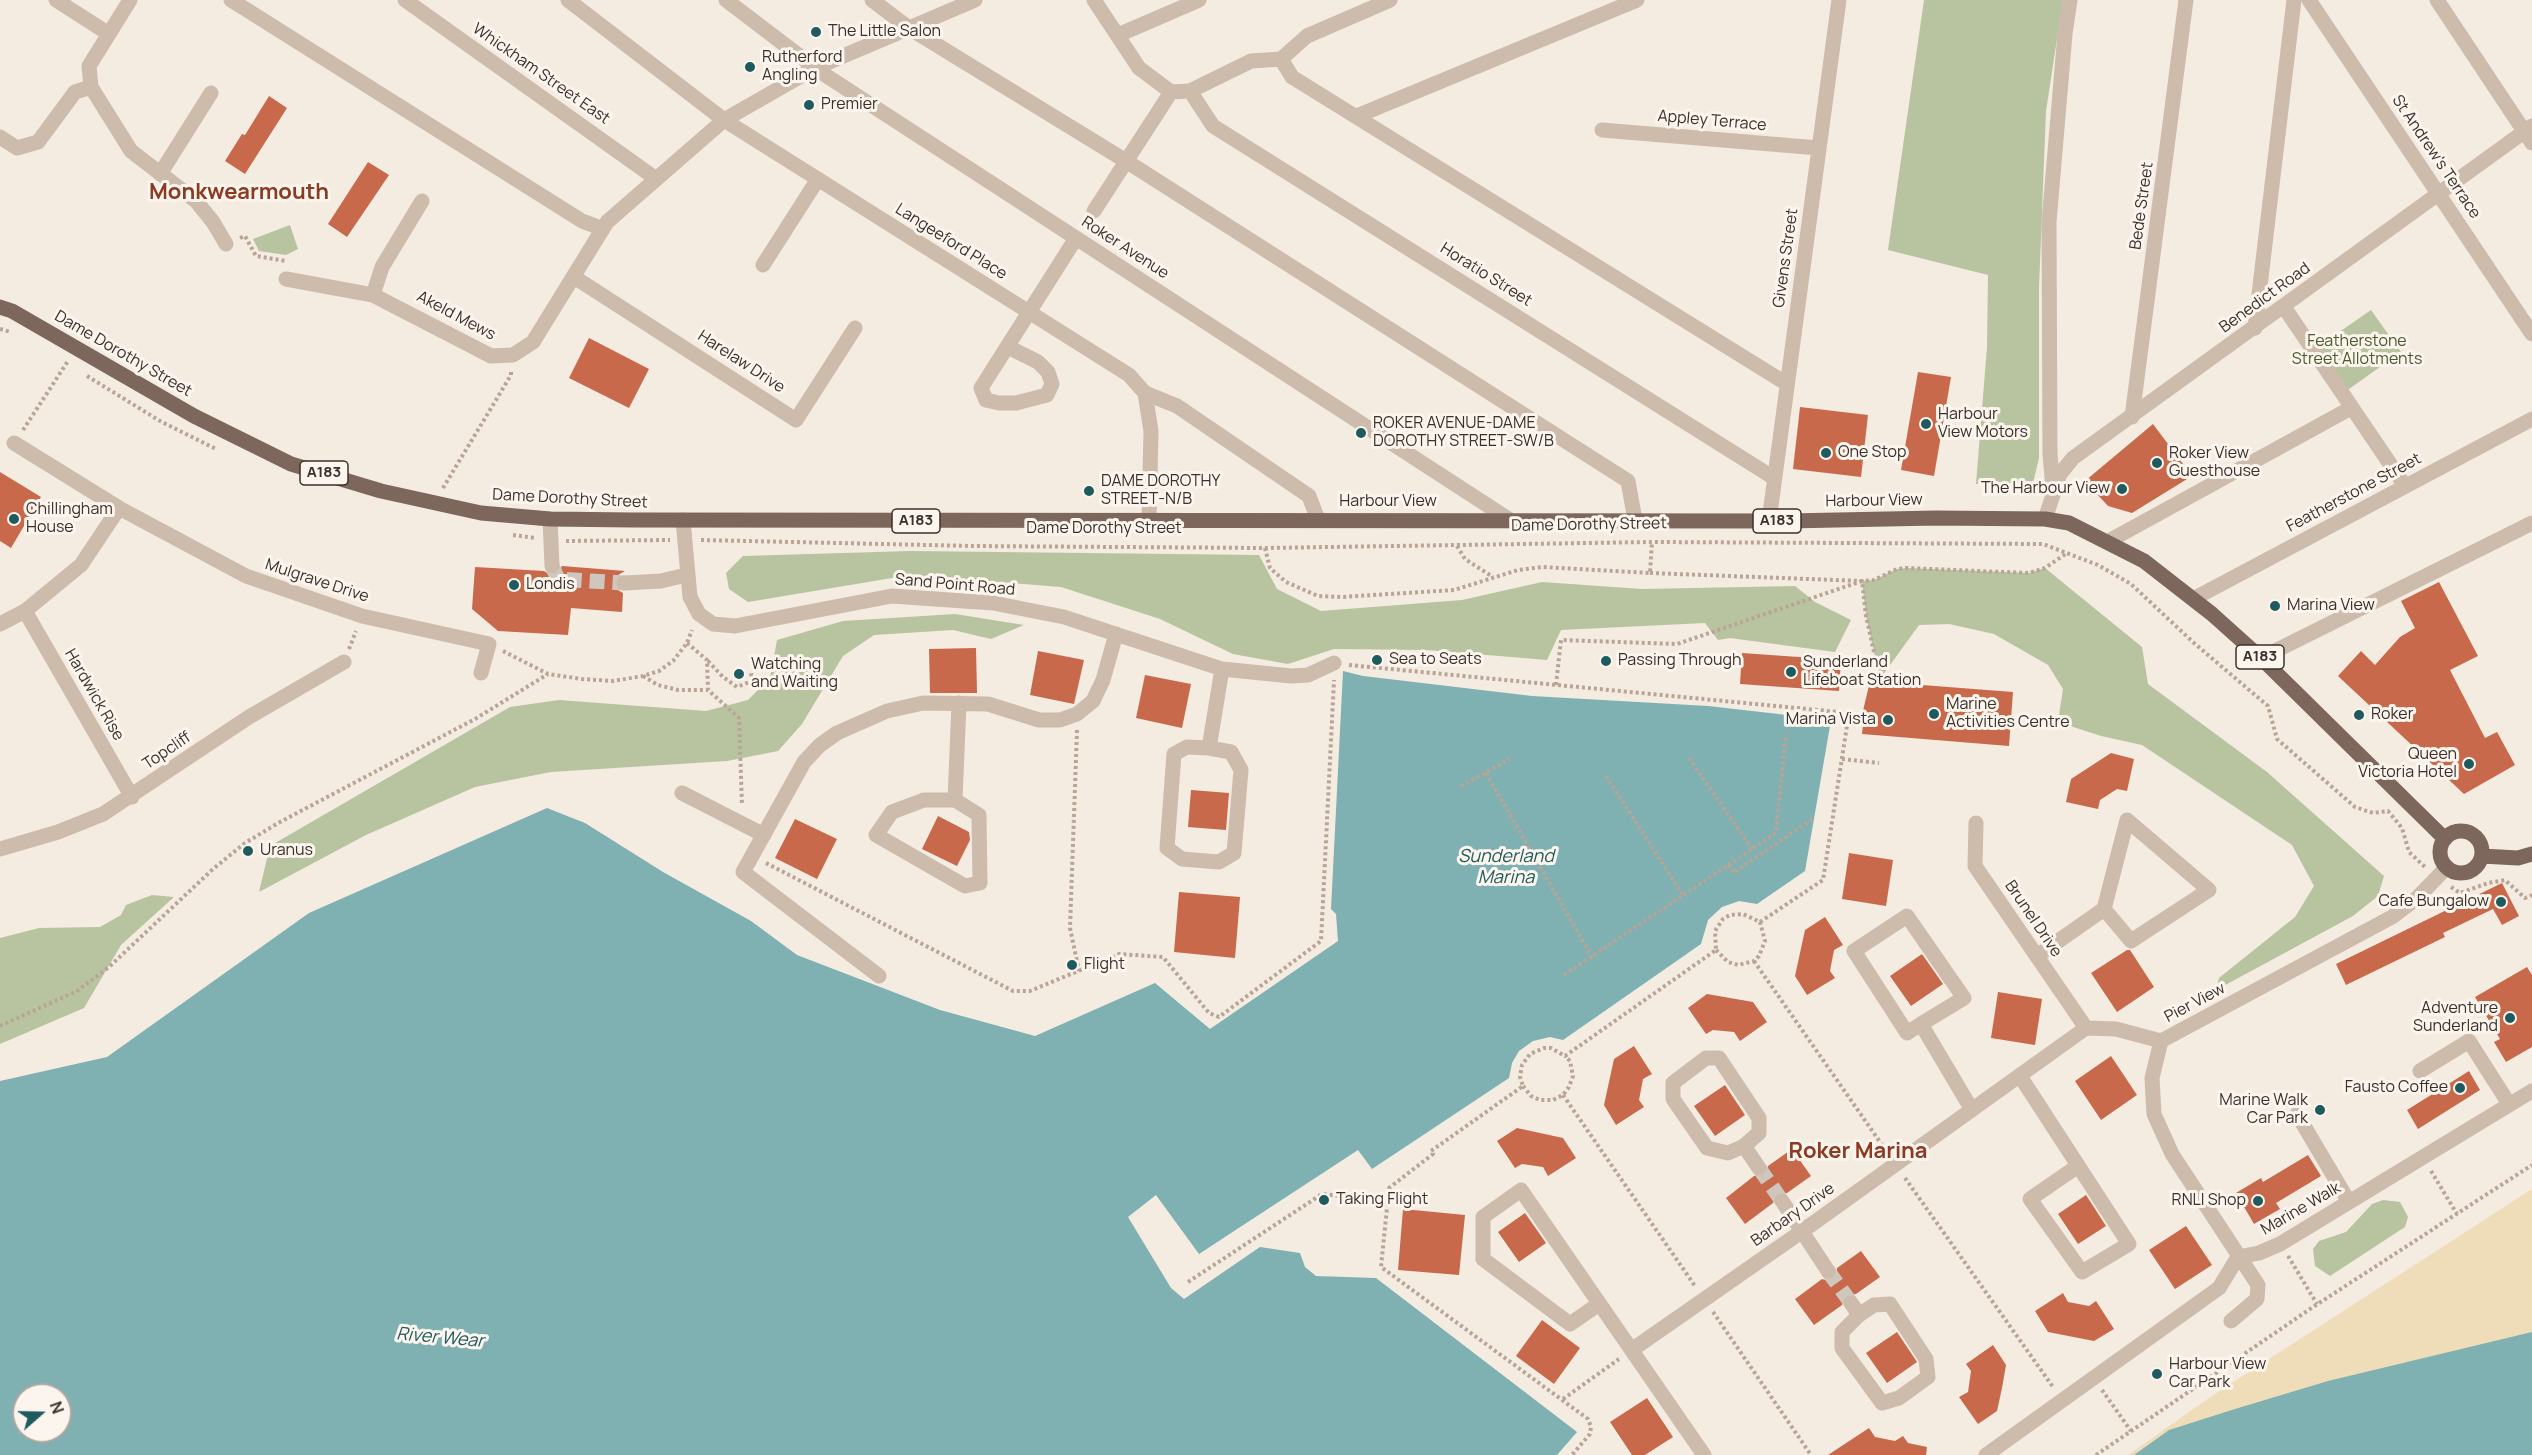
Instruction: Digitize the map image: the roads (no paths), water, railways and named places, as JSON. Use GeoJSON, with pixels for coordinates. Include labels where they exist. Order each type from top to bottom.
{"type":"FeatureCollection","features":[{"type":"Feature","properties":{"kind":"main road","name":"Dame Dorothy Street"},"geometry":{"type":"LineString","coordinates":[[0,307],[12,311],[194,416],[291,464],[381,491],[482,513],[550,519],[1149,521]]}},
{"type":"Feature","properties":{"kind":"main road","name":"Harbour View"},"geometry":{"type":"LineString","coordinates":[[1149,521],[2045,519],[2069,523],[2144,561],[2193,598],[2261,658],[2445,838]]}},
{"type":"Feature","properties":{"kind":"main road"},"geometry":{"type":"LineString","coordinates":[[2457,831],[2470,833],[2480,843],[2482,856],[2476,867],[2465,873],[2458,873],[2447,867],[2441,856],[2445,838],[2457,831]]}},
{"type":"Feature","properties":{"kind":"main road"},"geometry":{"type":"LineString","coordinates":[[2482,856],[2518,858],[2532,854]]}},
{"type":"Feature","properties":{"kind":"street"},"geometry":{"type":"LineString","coordinates":[[56,0],[109,34]]}},
{"type":"Feature","properties":{"kind":"street"},"geometry":{"type":"LineString","coordinates":[[130,0],[89,66],[91,87],[131,151],[196,201],[213,222],[226,244]]}},
{"type":"Feature","properties":{"kind":"street"},"geometry":{"type":"LineString","coordinates":[[231,0],[582,221],[603,229]]}},
{"type":"Feature","properties":{"kind":"street","name":"Whickham Street East"},"geometry":{"type":"LineString","coordinates":[[405,0],[656,178]]}},
{"type":"Feature","properties":{"kind":"street","name":"Langeeford Place"},"geometry":{"type":"LineString","coordinates":[[568,0],[724,120],[1129,375],[1145,393]]}},
{"type":"Feature","properties":{"kind":"street","name":"Roker Avenue"},"geometry":{"type":"LineString","coordinates":[[726,0],[815,68],[1510,519]]}},
{"type":"Feature","properties":{"kind":"street"},"geometry":{"type":"LineString","coordinates":[[872,0],[909,28],[1126,161],[1628,482],[1635,520]]}},
{"type":"Feature","properties":{"kind":"street"},"geometry":{"type":"LineString","coordinates":[[574,277],[607,222],[724,120],[815,68],[975,0]]}},
{"type":"Feature","properties":{"kind":"street"},"geometry":{"type":"LineString","coordinates":[[1094,0],[1139,68],[1171,92],[1190,91],[1251,61],[1281,58],[1307,36],[1390,0]]}},
{"type":"Feature","properties":{"kind":"street"},"geometry":{"type":"LineString","coordinates":[[1118,35],[1199,0]]}},
{"type":"Feature","properties":{"kind":"street"},"geometry":{"type":"LineString","coordinates":[[1357,116],[1637,0]]}},
{"type":"Feature","properties":{"kind":"street","name":"Givens Street"},"geometry":{"type":"LineString","coordinates":[[1768,521],[1839,0]]}},
{"type":"Feature","properties":{"kind":"street"},"geometry":{"type":"LineString","coordinates":[[2054,494],[2050,454],[2049,222],[2070,0]]}},
{"type":"Feature","properties":{"kind":"street","name":"Bede Street"},"geometry":{"type":"LineString","coordinates":[[2132,417],[2186,0]]}},
{"type":"Feature","properties":{"kind":"street"},"geometry":{"type":"LineString","coordinates":[[2255,328],[2294,0]]}},
{"type":"Feature","properties":{"kind":"street","name":"St Andrew's Terrace"},"geometry":{"type":"LineString","coordinates":[[2308,0],[2532,334]]}},
{"type":"Feature","properties":{"kind":"street"},"geometry":{"type":"LineString","coordinates":[[2437,0],[2529,134]]}},
{"type":"Feature","properties":{"kind":"street"},"geometry":{"type":"LineString","coordinates":[[1281,58],[1292,77],[1787,384]]}},
{"type":"Feature","properties":{"kind":"street"},"geometry":{"type":"LineString","coordinates":[[0,137],[17,148],[38,142],[75,92],[91,87]]}},
{"type":"Feature","properties":{"kind":"street","name":"Horatio Street"},"geometry":{"type":"LineString","coordinates":[[1190,91],[1213,126],[1774,478]]}},
{"type":"Feature","properties":{"kind":"street"},"geometry":{"type":"LineString","coordinates":[[1094,211],[1171,92]]}},
{"type":"Feature","properties":{"kind":"street"},"geometry":{"type":"LineString","coordinates":[[160,174],[211,93]]}},
{"type":"Feature","properties":{"kind":"street","name":"Appley Terrace"},"geometry":{"type":"LineString","coordinates":[[1602,130],[1819,148]]}},
{"type":"Feature","properties":{"kind":"street","name":"Benedict Road"},"geometry":{"type":"LineString","coordinates":[[2045,519],[2060,474],[2073,458],[2439,193],[2529,134]]}},
{"type":"Feature","properties":{"kind":"street"},"geometry":{"type":"LineString","coordinates":[[764,265],[818,179]]}},
{"type":"Feature","properties":{"kind":"street"},"geometry":{"type":"LineString","coordinates":[[373,295],[382,267],[422,201]]}},
{"type":"Feature","properties":{"kind":"street"},"geometry":{"type":"LineString","coordinates":[[1008,347],[1038,362],[1048,372],[1052,384],[1047,395],[1016,403],[999,403],[986,400],[981,388],[1008,347],[1031,313],[1076,238]]}},
{"type":"Feature","properties":{"kind":"street","name":"Akeld Mews"},"geometry":{"type":"LineString","coordinates":[[286,279],[373,295],[491,356],[513,355],[533,342],[574,277]]}},
{"type":"Feature","properties":{"kind":"street","name":"Harelaw Drive"},"geometry":{"type":"LineString","coordinates":[[574,277],[796,420],[855,328]]}},
{"type":"Feature","properties":{"kind":"street"},"geometry":{"type":"LineString","coordinates":[[2284,307],[2405,486]]}},
{"type":"Feature","properties":{"kind":"street"},"geometry":{"type":"LineString","coordinates":[[1145,393],[1177,406],[1309,496],[1318,520]]}},
{"type":"Feature","properties":{"kind":"street"},"geometry":{"type":"LineString","coordinates":[[1145,393],[1151,431],[1149,521]]}},
{"type":"Feature","properties":{"kind":"street"},"geometry":{"type":"LineString","coordinates":[[2107,542],[2351,408]]}},
{"type":"Feature","properties":{"kind":"street","name":"Featherstone Street"},"geometry":{"type":"LineString","coordinates":[[2193,598],[2532,420]]}},
{"type":"Feature","properties":{"kind":"street","name":"Mulgrave Drive"},"geometry":{"type":"LineString","coordinates":[[14,443],[119,508],[246,576],[362,616],[489,644],[481,673]]}},
{"type":"Feature","properties":{"kind":"street"},"geometry":{"type":"LineString","coordinates":[[0,624],[25,611],[81,565],[119,508]]}},
{"type":"Feature","properties":{"kind":"street"},"geometry":{"type":"LineString","coordinates":[[550,519],[552,566]]}},
{"type":"Feature","properties":{"kind":"street"},"geometry":{"type":"LineString","coordinates":[[624,583],[661,581],[686,575],[683,520]]}},
{"type":"Feature","properties":{"kind":"street"},"geometry":{"type":"LineString","coordinates":[[2261,658],[2532,523]]}},
{"type":"Feature","properties":{"kind":"street","name":"Sand Point Road"},"geometry":{"type":"LineString","coordinates":[[686,575],[690,597],[699,614],[713,624],[735,626],[892,597],[993,603],[1064,617],[1222,669],[1291,676],[1308,675],[1334,663]]}},
{"type":"Feature","properties":{"kind":"street","name":"Hardwick Rise"},"geometry":{"type":"LineString","coordinates":[[25,611],[132,797]]}},
{"type":"Feature","properties":{"kind":"street"},"geometry":{"type":"LineString","coordinates":[[879,976],[743,872],[804,762],[837,733],[887,711],[923,703],[988,704],[1039,720],[1060,720],[1077,714],[1093,701],[1103,680],[1116,634]]}},
{"type":"Feature","properties":{"kind":"street","name":"Topcliff"},"geometry":{"type":"LineString","coordinates":[[0,849],[58,832],[103,814],[132,797],[249,717],[344,662]]}},
{"type":"Feature","properties":{"kind":"street"},"geometry":{"type":"LineString","coordinates":[[1209,748],[1222,669]]}},
{"type":"Feature","properties":{"kind":"street"},"geometry":{"type":"LineString","coordinates":[[955,800],[959,703]]}},
{"type":"Feature","properties":{"kind":"street"},"geometry":{"type":"LineString","coordinates":[[1187,747],[1209,748],[1231,752],[1241,770],[1234,853],[1219,862],[1182,859],[1167,848],[1174,754],[1187,747]]}},
{"type":"Feature","properties":{"kind":"street"},"geometry":{"type":"LineString","coordinates":[[682,793],[764,835]]}},
{"type":"Feature","properties":{"kind":"street"},"geometry":{"type":"LineString","coordinates":[[924,800],[955,800],[979,815],[980,883],[965,886],[876,835],[892,812],[924,800]]}},
{"type":"Feature","properties":{"kind":"street"},"geometry":{"type":"LineString","coordinates":[[2037,956],[2104,909],[2127,820],[2209,890],[2131,940],[2104,909]]}},
{"type":"Feature","properties":{"kind":"street","name":"Brunel Drive"},"geometry":{"type":"LineString","coordinates":[[1976,823],[1975,866],[2086,1028]]}},
{"type":"Feature","properties":{"kind":"street","name":"Pier View"},"geometry":{"type":"LineString","coordinates":[[2230,1321],[2252,1304],[2259,1292],[2258,1285],[2172,1154],[2154,1114],[2152,1078],[2162,1041],[2392,917],[2417,898],[2447,867]]}},
{"type":"Feature","properties":{"kind":"street"},"geometry":{"type":"LineString","coordinates":[[1907,916],[1964,998],[1921,1024],[1907,1033],[1854,951],[1907,916]]}},
{"type":"Feature","properties":{"kind":"street"},"geometry":{"type":"LineString","coordinates":[[1921,1024],[1972,1110]]}},
{"type":"Feature","properties":{"kind":"street"},"geometry":{"type":"LineString","coordinates":[[2086,1028],[2116,1029],[2162,1041]]}},
{"type":"Feature","properties":{"kind":"street","name":"Barbary Drive"},"geometry":{"type":"LineString","coordinates":[[1633,1349],[2086,1028]]}},
{"type":"Feature","properties":{"kind":"street"},"geometry":{"type":"LineString","coordinates":[[2420,1071],[2469,1041],[2509,1104]]}},
{"type":"Feature","properties":{"kind":"street"},"geometry":{"type":"LineString","coordinates":[[1706,1058],[1719,1058],[1760,1118],[1759,1133],[1744,1146],[1728,1153],[1707,1148],[1672,1099],[1673,1083],[1706,1058]]}},
{"type":"Feature","properties":{"kind":"street"},"geometry":{"type":"LineString","coordinates":[[2020,1076],[2129,1244],[2082,1272],[2030,1199],[2078,1166]]}},
{"type":"Feature","properties":{"kind":"street","name":"Marine Walk"},"geometry":{"type":"LineString","coordinates":[[2238,1257],[2259,1253],[2280,1244],[2532,1090]]}},
{"type":"Feature","properties":{"kind":"street"},"geometry":{"type":"LineString","coordinates":[[2297,1114],[2349,1202]]}},
{"type":"Feature","properties":{"kind":"street"},"geometry":{"type":"LineString","coordinates":[[1744,1146],[1759,1168]]}},
{"type":"Feature","properties":{"kind":"street"},"geometry":{"type":"LineString","coordinates":[[1599,1304],[1570,1324],[1483,1259],[1483,1217],[1521,1190],[1599,1304],[1633,1349],[1702,1454]]}},
{"type":"Feature","properties":{"kind":"street"},"geometry":{"type":"LineString","coordinates":[[1782,1201],[1828,1271]]}},
{"type":"Feature","properties":{"kind":"street"},"geometry":{"type":"LineString","coordinates":[[1986,1455],[2219,1288],[2238,1257]]}},
{"type":"Feature","properties":{"kind":"street"},"geometry":{"type":"LineString","coordinates":[[1890,1304],[1926,1359],[1928,1377],[1899,1398],[1882,1403],[1842,1348],[1842,1332],[1855,1309],[1890,1304]]}},
{"type":"Feature","properties":{"kind":"water"},"geometry":{"type":"Polygon","coordinates":[[[1343,671],[1363,676],[1532,696],[1708,706],[1831,720],[1805,871],[1757,904],[1739,901],[1722,907],[1708,920],[1701,944],[1563,1040],[1550,1037],[1533,1041],[1519,1051],[1512,1063],[1509,1078],[1372,1169],[1358,1150],[1199,1254],[1156,1195],[1128,1217],[1171,1288],[1184,1299],[1260,1247],[1300,1253],[1305,1267],[1316,1276],[1376,1278],[1577,1432],[1557,1455],[0,1455],[0,1081],[107,1057],[309,913],[547,808],[585,823],[663,872],[751,921],[797,955],[940,1010],[1035,1036],[1155,983],[1210,1029],[1338,941],[1336,914],[1331,909],[1343,671]]]}},
{"type":"Feature","properties":{"kind":"water"},"geometry":{"type":"Polygon","coordinates":[[[2532,1332],[2532,1455],[2134,1455],[2169,1430],[2235,1409],[2328,1381],[2532,1332]]]}},
{"type":"Feature","properties":{"kind":"tunnel"},"geometry":{"type":"LineString","coordinates":[[552,566],[558,579],[624,583]]}},
{"type":"Feature","properties":{"kind":"tunnel"},"geometry":{"type":"LineString","coordinates":[[1759,1168],[1782,1201]]}},
{"type":"Feature","properties":{"kind":"tunnel"},"geometry":{"type":"LineString","coordinates":[[1828,1271],[1851,1303]]}},
{"type":"Feature","properties":{"kind":"place","name":"The Little Salon"},"geometry":{"type":"Point","coordinates":[816,32]}},
{"type":"Feature","properties":{"kind":"place","name":"Rutherford Angling"},"geometry":{"type":"Point","coordinates":[750,67]}},
{"type":"Feature","properties":{"kind":"place","name":"Premier"},"geometry":{"type":"Point","coordinates":[809,105]}},
{"type":"Feature","properties":{"kind":"place","name":"Harbour View Motors"},"geometry":{"type":"Point","coordinates":[1926,424]}},
{"type":"Feature","properties":{"kind":"place","name":"ROKER AVENUE-DAME DOROTHY STREET-SW/B"},"geometry":{"type":"Point","coordinates":[1361,433]}},
{"type":"Feature","properties":{"kind":"place","name":"One Stop"},"geometry":{"type":"Point","coordinates":[1826,453]}},
{"type":"Feature","properties":{"kind":"place","name":"Roker View Guesthouse"},"geometry":{"type":"Point","coordinates":[2157,463]}},
{"type":"Feature","properties":{"kind":"place","name":"The Harbour View"},"geometry":{"type":"Point","coordinates":[2122,489]}},
{"type":"Feature","properties":{"kind":"place","name":"DAME DOROTHY STREET-N/B"},"geometry":{"type":"Point","coordinates":[1089,491]}},
{"type":"Feature","properties":{"kind":"place","name":"Chillingham House"},"geometry":{"type":"Point","coordinates":[14,519]}},
{"type":"Feature","properties":{"kind":"place","name":"Londis"},"geometry":{"type":"Point","coordinates":[514,585]}},
{"type":"Feature","properties":{"kind":"place","name":"Marina View"},"geometry":{"type":"Point","coordinates":[2275,606]}},
{"type":"Feature","properties":{"kind":"place","name":"Sea to Seats"},"geometry":{"type":"Point","coordinates":[1377,660]}},
{"type":"Feature","properties":{"kind":"place","name":"Passing Through"},"geometry":{"type":"Point","coordinates":[1606,661]}},
{"type":"Feature","properties":{"kind":"place","name":"Sunderland Lifeboat Station"},"geometry":{"type":"Point","coordinates":[1791,672]}},
{"type":"Feature","properties":{"kind":"place","name":"Watching and Waiting"},"geometry":{"type":"Point","coordinates":[739,674]}},
{"type":"Feature","properties":{"kind":"place","name":"Marine Activities Centre"},"geometry":{"type":"Point","coordinates":[1934,714]}},
{"type":"Feature","properties":{"kind":"place","name":"Roker"},"geometry":{"type":"Point","coordinates":[2359,715]}},
{"type":"Feature","properties":{"kind":"place","name":"Marina Vista"},"geometry":{"type":"Point","coordinates":[1888,720]}},
{"type":"Feature","properties":{"kind":"place","name":"Queen Victoria Hotel"},"geometry":{"type":"Point","coordinates":[2469,764]}},
{"type":"Feature","properties":{"kind":"place","name":"Uranus"},"geometry":{"type":"Point","coordinates":[248,851]}},
{"type":"Feature","properties":{"kind":"place","name":"Cafe Bungalow"},"geometry":{"type":"Point","coordinates":[2501,902]}},
{"type":"Feature","properties":{"kind":"place","name":"Flight"},"geometry":{"type":"Point","coordinates":[1072,965]}},
{"type":"Feature","properties":{"kind":"place","name":"Adventure Sunderland"},"geometry":{"type":"Point","coordinates":[2510,1018]}},
{"type":"Feature","properties":{"kind":"place","name":"Fausto Coffee"},"geometry":{"type":"Point","coordinates":[2460,1088]}},
{"type":"Feature","properties":{"kind":"place","name":"Marine Walk Car Park"},"geometry":{"type":"Point","coordinates":[2320,1110]}},
{"type":"Feature","properties":{"kind":"place","name":"Taking Flight"},"geometry":{"type":"Point","coordinates":[1324,1200]}},
{"type":"Feature","properties":{"kind":"place","name":"RNLI Shop"},"geometry":{"type":"Point","coordinates":[2258,1201]}},
{"type":"Feature","properties":{"kind":"place","name":"Harbour View Car Park"},"geometry":{"type":"Point","coordinates":[2157,1374]}},
{"type":"Feature","properties":{"kind":"district","name":"Monkwearmouth"},"geometry":{"type":"Point","coordinates":[239,193]}},
{"type":"Feature","properties":{"kind":"district","name":"Roker Marina"},"geometry":{"type":"Point","coordinates":[1858,1152]}},
{"type":"Feature","properties":{"kind":"park label","name":"Featherstone Street Allotments"},"geometry":{"type":"Point","coordinates":[2357,351]}},
{"type":"Feature","properties":{"kind":"water label","name":"Sunderland Marina"},"geometry":{"type":"Point","coordinates":[1506,867]}},
{"type":"Feature","properties":{"kind":"water label","name":"River Wear"},"geometry":{"type":"Point","coordinates":[440,1338]}}]}
